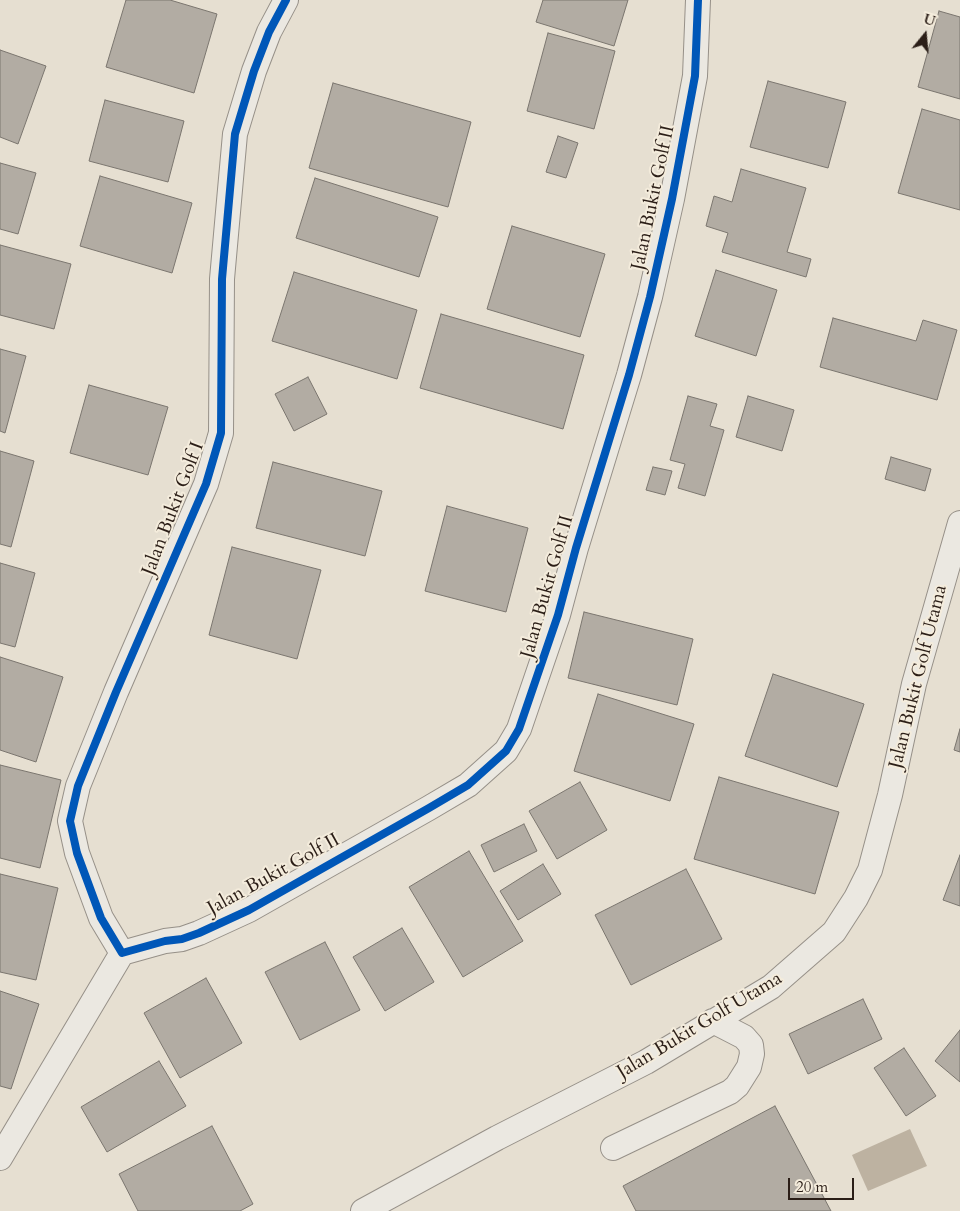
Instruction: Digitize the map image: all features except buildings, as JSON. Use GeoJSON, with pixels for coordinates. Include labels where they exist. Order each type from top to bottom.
{"type":"FeatureCollection","features":[{"type":"Feature","properties":{"kind":"street","name":"Jalan Bukit Golf I"},"geometry":{"type":"LineString","coordinates":[[122,953],[101,918],[77,853],[70,821],[78,786],[116,692],[206,484],[221,433],[222,279],[235,134],[254,71],[269,32],[286,0]]}},
{"type":"Feature","properties":{"kind":"street","name":"Jalan Bukit Golf II"},"geometry":{"type":"LineString","coordinates":[[122,953],[199,934],[249,910],[468,785],[506,751],[515,737],[535,687],[558,615],[576,548],[629,375],[650,297],[672,199],[695,76],[698,0]]}},
{"type":"Feature","properties":{"kind":"street","name":"Jalan Bukit Golf Utama"},"geometry":{"type":"LineString","coordinates":[[363,1211],[481,1146],[646,1062],[771,988],[834,932],[860,891],[870,870],[914,684],[960,523]]}},
{"type":"Feature","properties":{"kind":"street"},"geometry":{"type":"LineString","coordinates":[[0,1158],[122,953]]}},
{"type":"Feature","properties":{"kind":"street"},"geometry":{"type":"LineString","coordinates":[[613,1148],[730,1092],[737,1086],[749,1067],[752,1054],[751,1045],[744,1036],[713,1021]]}},
{"type":"Feature","properties":{"kind":"shaded area"},"geometry":{"type":"Polygon","coordinates":[[[910,1129],[927,1166],[868,1191],[852,1155],[910,1129]]]}},
{"type":"Feature","properties":{"kind":"cycle path"},"geometry":{"type":"LineString","coordinates":[[286,0],[269,32],[254,71],[235,134],[222,279],[221,433],[206,484],[116,692],[78,786],[70,821],[77,853],[101,918],[122,953],[165,941],[182,939],[249,910],[468,785],[506,751],[519,729],[558,615],[576,548],[629,375],[650,297],[672,199],[695,76],[698,0]]}}]}
